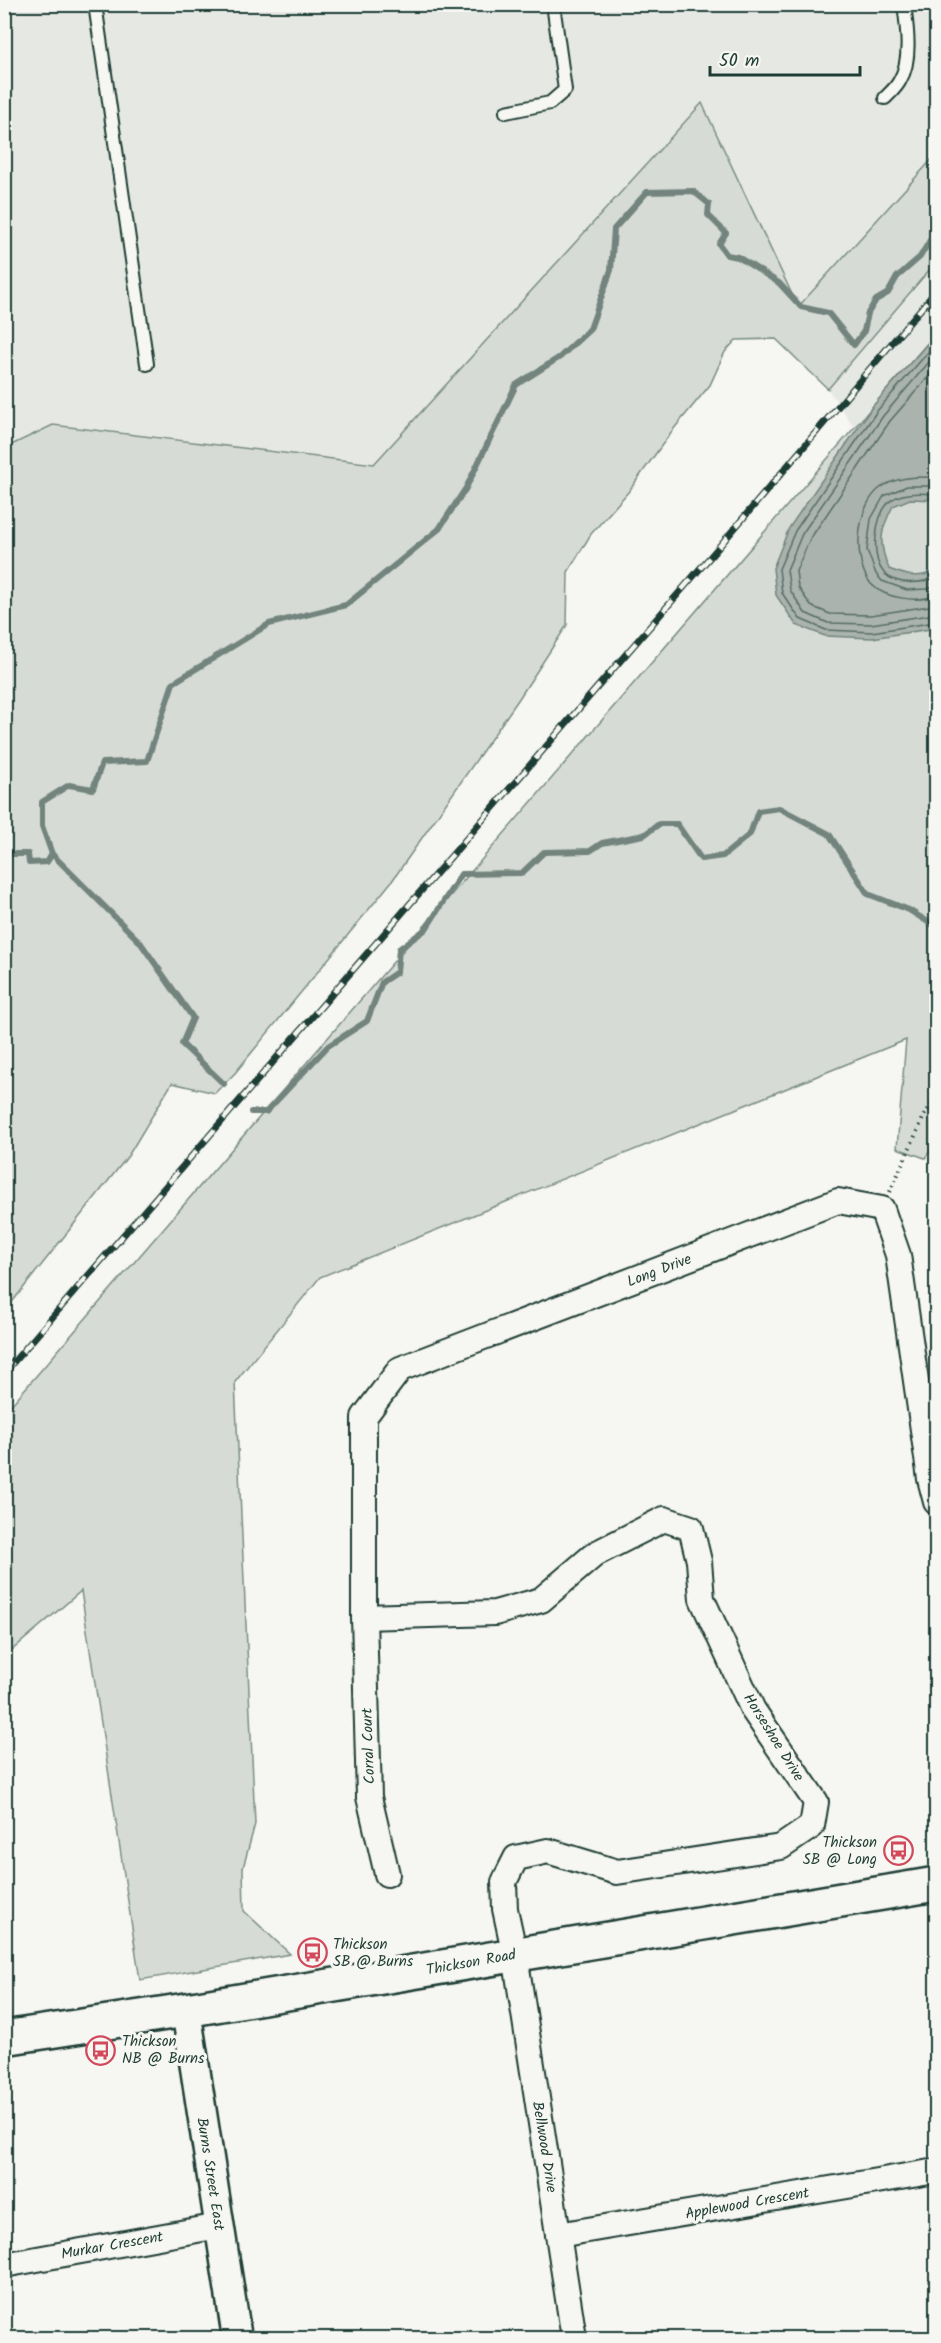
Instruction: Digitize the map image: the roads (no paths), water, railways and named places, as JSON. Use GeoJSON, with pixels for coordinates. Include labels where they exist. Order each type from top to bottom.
{"type":"FeatureCollection","features":[{"type":"Feature","properties":{"kind":"main road","name":"Thickson Road"},"geometry":{"type":"LineString","coordinates":[[4,2038],[186,2010],[936,1884]]}},
{"type":"Feature","properties":{"kind":"street","name":"Long Drive"},"geometry":{"type":"LineString","coordinates":[[364,1617],[364,1417],[400,1369],[838,1201],[882,1209],[898,1254],[930,1479],[936,1502]]}},
{"type":"Feature","properties":{"kind":"street","name":"Horseshoe Drive"},"geometry":{"type":"LineString","coordinates":[[364,1617],[495,1613],[541,1600],[595,1554],[664,1519],[691,1528],[699,1561],[702,1599],[753,1710],[816,1802],[812,1826],[781,1847],[617,1872],[548,1851],[516,1858],[504,1882],[505,1909],[515,1955]]}},
{"type":"Feature","properties":{"kind":"street","name":"Corral Court"},"geometry":{"type":"LineString","coordinates":[[364,1617],[369,1797],[387,1874]]}},
{"type":"Feature","properties":{"kind":"street","name":"Bellwood Drive"},"geometry":{"type":"LineString","coordinates":[[515,1955],[574,2338]]}},
{"type":"Feature","properties":{"kind":"street","name":"Burns Street East"},"geometry":{"type":"LineString","coordinates":[[186,2010],[237,2338]]}},
{"type":"Feature","properties":{"kind":"street","name":"Applewood Crescent"},"geometry":{"type":"LineString","coordinates":[[558,2235],[936,2170]]}},
{"type":"Feature","properties":{"kind":"street","name":"Murkar Crescent"},"geometry":{"type":"LineString","coordinates":[[4,2265],[219,2226]]}},
{"type":"Feature","properties":{"kind":"lane"},"geometry":{"type":"LineString","coordinates":[[95,4],[147,364]]}},
{"type":"Feature","properties":{"kind":"lane"},"geometry":{"type":"LineString","coordinates":[[506,112],[550,104],[565,90],[553,4]]}},
{"type":"Feature","properties":{"kind":"lane"},"geometry":{"type":"LineString","coordinates":[[885,98],[901,80],[906,60],[907,25],[904,4]]}},
{"type":"Feature","properties":{"kind":"water"},"geometry":{"type":"Polygon","coordinates":[[[933,337],[936,337],[936,500],[910,499],[893,506],[885,523],[882,544],[889,569],[912,576],[936,571],[936,628],[872,638],[825,636],[796,625],[776,595],[773,568],[789,528],[872,407],[933,337]]]}},
{"type":"Feature","properties":{"kind":"waterway"},"geometry":{"type":"LineString","coordinates":[[4,854],[28,854],[29,863],[47,862],[52,854],[42,826],[42,802],[69,785],[93,789],[102,763],[147,761],[173,683],[269,624],[346,605],[439,529],[466,488],[516,385],[560,357],[590,329],[611,270],[614,229],[647,192],[693,191],[709,204],[708,215],[726,233],[719,244],[727,255],[738,257],[779,283],[801,307],[828,313],[854,345],[864,331],[868,313],[876,300],[888,293],[897,277],[920,257],[936,230]]}},
{"type":"Feature","properties":{"kind":"waterway"},"geometry":{"type":"LineString","coordinates":[[251,1112],[266,1112],[328,1046],[367,1021],[382,982],[397,972],[399,949],[426,929],[461,874],[522,873],[544,852],[590,851],[602,843],[644,835],[659,824],[677,824],[701,859],[723,856],[750,834],[758,811],[779,808],[829,834],[868,894],[909,910],[936,927]]}},
{"type":"Feature","properties":{"kind":"waterway"},"geometry":{"type":"LineString","coordinates":[[52,854],[140,942],[193,1018],[182,1044],[224,1084]]}},
{"type":"Feature","properties":{"kind":"railway"},"geometry":{"type":"LineString","coordinates":[[4,1373],[717,549],[936,291]]}},
{"type":"Feature","properties":{"kind":"place","name":"Thickson SB @ Long"},"geometry":{"type":"Point","coordinates":[898,1851]}},
{"type":"Feature","properties":{"kind":"place","name":"Thickson SB @ Burns"},"geometry":{"type":"Point","coordinates":[312,1953]}},
{"type":"Feature","properties":{"kind":"place","name":"Thickson NB @ Burns"},"geometry":{"type":"Point","coordinates":[101,2050]}}]}
